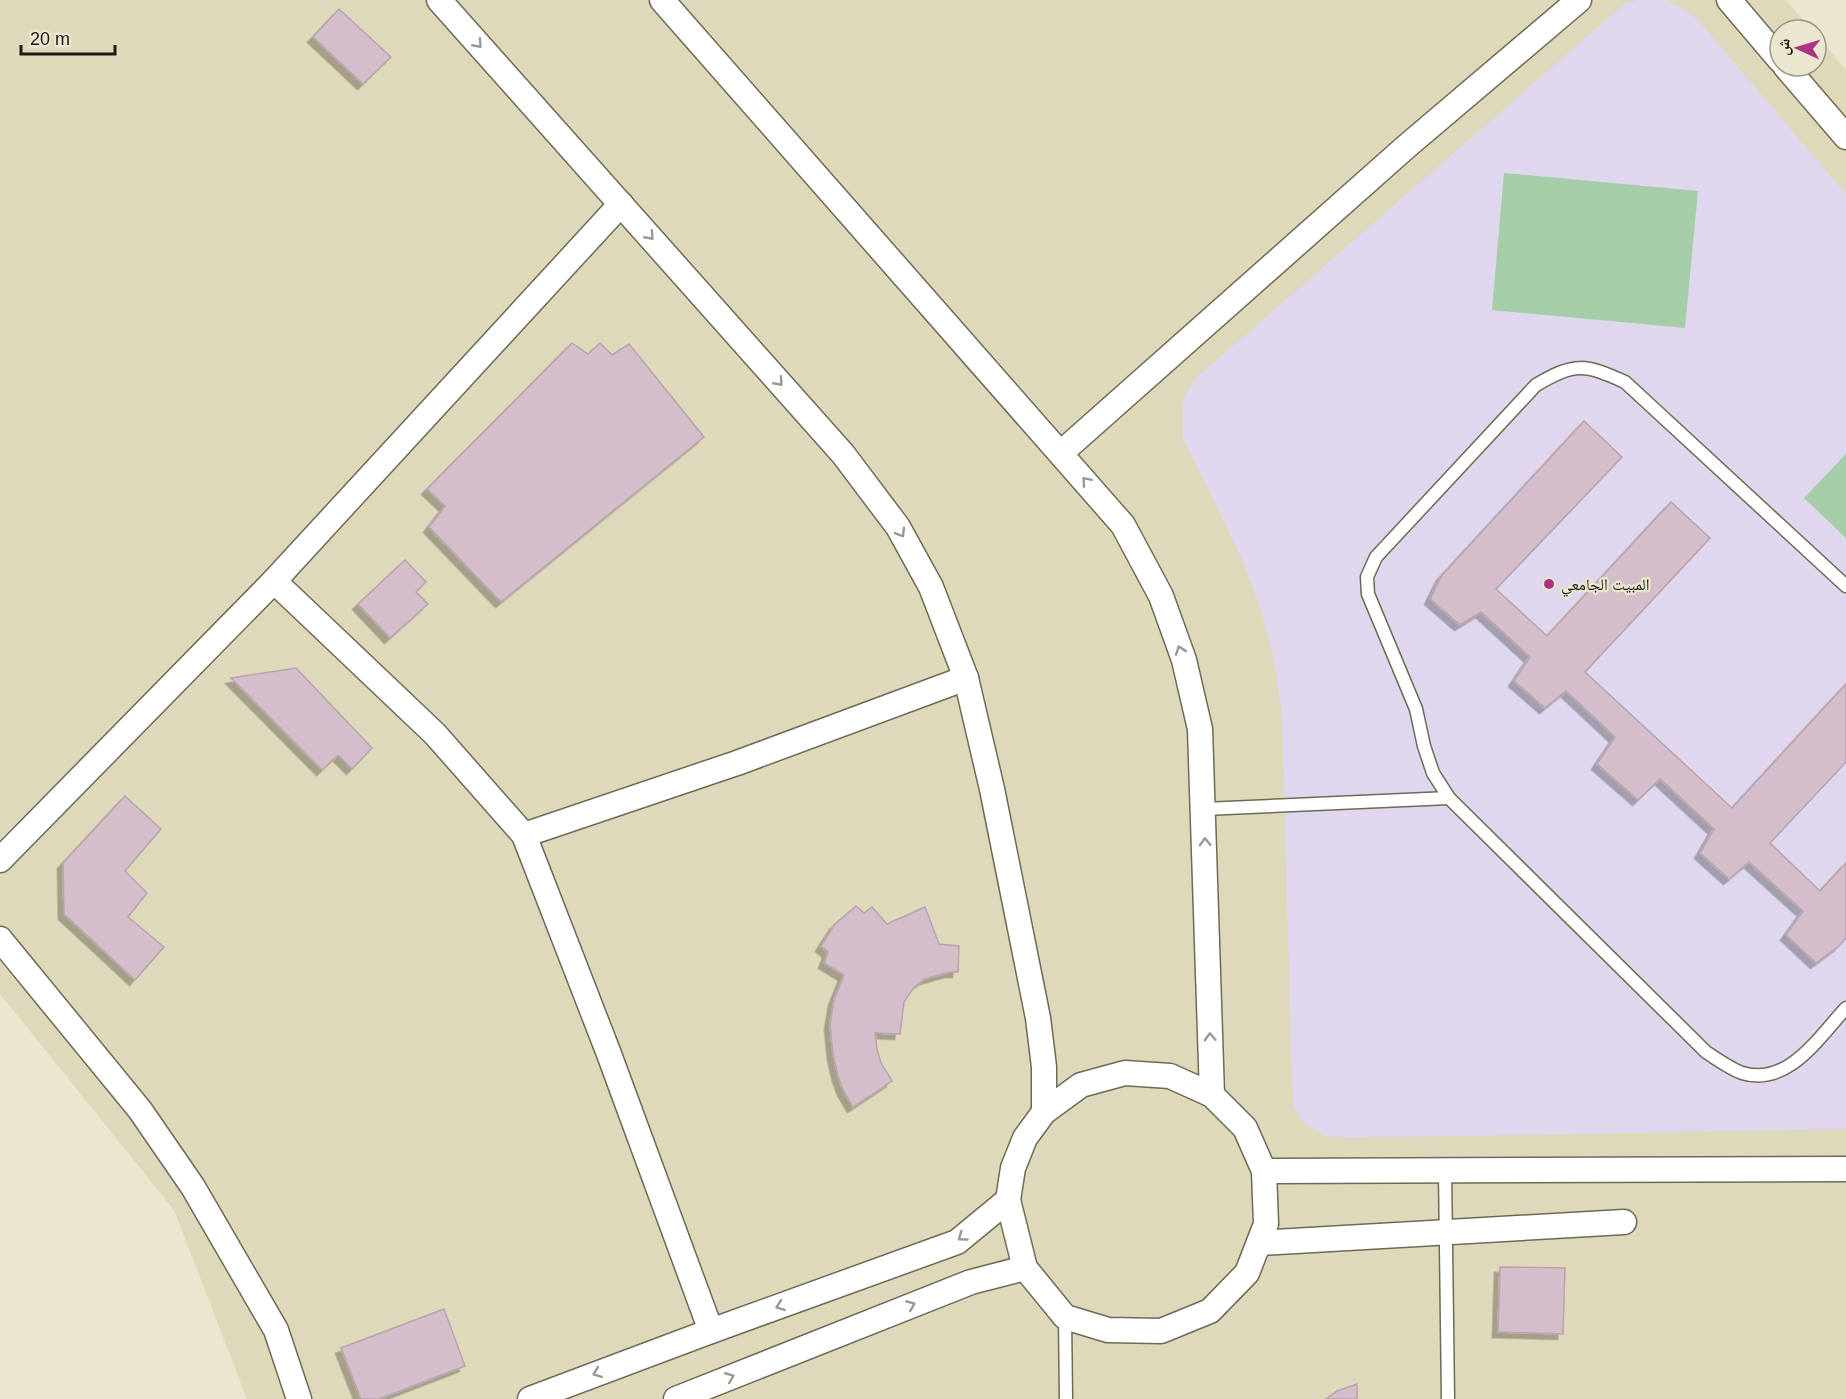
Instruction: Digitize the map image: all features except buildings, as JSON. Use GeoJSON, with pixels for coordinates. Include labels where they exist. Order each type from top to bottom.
{"type":"FeatureCollection","features":[{"type":"Feature","properties":{"kind":"street"},"geometry":{"type":"LineString","coordinates":[[439,0],[843,454],[898,527],[931,586],[966,678],[992,789],[1038,1018],[1044,1067],[1044,1112]]}},
{"type":"Feature","properties":{"kind":"street"},"geometry":{"type":"LineString","coordinates":[[662,0],[1124,525],[1161,596],[1184,660],[1200,729],[1212,1095]]}},
{"type":"Feature","properties":{"kind":"street"},"geometry":{"type":"LineString","coordinates":[[1062,452],[1407,146],[1580,0]]}},
{"type":"Feature","properties":{"kind":"street"},"geometry":{"type":"LineString","coordinates":[[1729,0],[1768,46]]}},
{"type":"Feature","properties":{"kind":"street"},"geometry":{"type":"LineString","coordinates":[[1795,78],[1846,137]]}},
{"type":"Feature","properties":{"kind":"street"},"geometry":{"type":"LineString","coordinates":[[0,860],[274,581],[621,204]]}},
{"type":"Feature","properties":{"kind":"street"},"geometry":{"type":"LineString","coordinates":[[274,581],[435,734],[524,835],[609,1054],[711,1330]]}},
{"type":"Feature","properties":{"kind":"street"},"geometry":{"type":"LineString","coordinates":[[524,835],[736,763],[966,678]]}},
{"type":"Feature","properties":{"kind":"street"},"geometry":{"type":"LineString","coordinates":[[0,939],[140,1110],[193,1187],[276,1330],[299,1399]]}},
{"type":"Feature","properties":{"kind":"street"},"geometry":{"type":"LineString","coordinates":[[1125,1073],[1170,1076],[1212,1095],[1245,1128],[1264,1171],[1266,1224],[1247,1274],[1210,1311],[1161,1331],[1108,1330],[1065,1317],[1025,1268],[1008,1200],[1013,1168],[1025,1138],[1044,1112],[1081,1085],[1125,1073]]}},
{"type":"Feature","properties":{"kind":"street"},"geometry":{"type":"LineString","coordinates":[[1264,1171],[1846,1168]]}},
{"type":"Feature","properties":{"kind":"street"},"geometry":{"type":"LineString","coordinates":[[530,1399],[711,1330],[957,1242],[1008,1200]]}},
{"type":"Feature","properties":{"kind":"street"},"geometry":{"type":"LineString","coordinates":[[1259,1243],[1624,1222]]}},
{"type":"Feature","properties":{"kind":"street"},"geometry":{"type":"LineString","coordinates":[[676,1399],[971,1282],[1025,1268]]}},
{"type":"Feature","properties":{"kind":"lane"},"geometry":{"type":"LineString","coordinates":[[1846,586],[1625,382],[1599,370],[1580,367],[1558,372],[1536,385],[1376,556],[1367,577],[1368,594],[1416,709],[1433,773],[1449,798],[1706,1052],[1743,1073],[1761,1076],[1778,1072],[1794,1064],[1846,1008]]}},
{"type":"Feature","properties":{"kind":"lane"},"geometry":{"type":"LineString","coordinates":[[1204,809],[1449,798]]}},
{"type":"Feature","properties":{"kind":"lane"},"geometry":{"type":"LineString","coordinates":[[1445,1170],[1448,1399]]}},
{"type":"Feature","properties":{"kind":"lane"},"geometry":{"type":"LineString","coordinates":[[1065,1317],[1066,1399]]}},
{"type":"Feature","properties":{"kind":"shaded area"},"geometry":{"type":"Polygon","coordinates":[[[0,0],[1786,0],[1802,18],[1768,18],[1768,78],[1828,78],[1828,49],[1846,70],[1846,1399],[247,1399],[174,1210],[0,994],[0,0]]]}},
{"type":"Feature","properties":{"kind":"shaded area","name":"المبيت الجامعي"},"geometry":{"type":"Polygon","coordinates":[[[1638,0],[1664,0],[1683,8],[1697,19],[1846,194],[1846,1129],[1347,1138],[1326,1136],[1306,1125],[1294,1108],[1282,715],[1274,659],[1261,610],[1242,559],[1183,438],[1184,396],[1197,377],[1624,4],[1638,0]]]}},
{"type":"Feature","properties":{"kind":"green space"},"geometry":{"type":"Polygon","coordinates":[[[1504,173],[1698,191],[1685,328],[1492,310],[1504,173]]]}},
{"type":"Feature","properties":{"kind":"green space"},"geometry":{"type":"Polygon","coordinates":[[[1846,454],[1846,538],[1804,498],[1846,454]]]}},
{"type":"Feature","properties":{"kind":"place","name":"المبيت الجامعي"},"geometry":{"type":"Point","coordinates":[1549,584]}}]}
